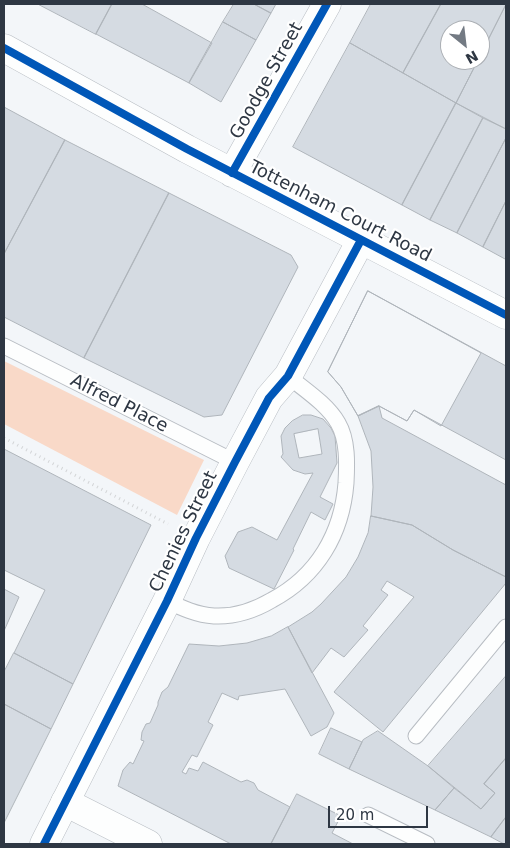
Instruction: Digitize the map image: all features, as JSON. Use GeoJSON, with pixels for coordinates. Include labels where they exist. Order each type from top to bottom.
{"type":"FeatureCollection","features":[{"type":"Feature","properties":{"kind":"main road","name":"Goodge Street"},"geometry":{"type":"LineString","coordinates":[[232,173],[327,4]]}},
{"type":"Feature","properties":{"kind":"main road","name":"Tottenham Court Road"},"geometry":{"type":"LineString","coordinates":[[4,48],[232,173],[506,315]]}},
{"type":"Feature","properties":{"kind":"main road","name":"Chenies Street"},"geometry":{"type":"LineString","coordinates":[[44,844],[167,602],[196,538],[235,462],[269,398],[288,376],[361,240]]}},
{"type":"Feature","properties":{"kind":"main road"},"geometry":{"type":"LineString","coordinates":[[66,802],[148,844]]}},
{"type":"Feature","properties":{"kind":"lane","name":"Alfred Place"},"geometry":{"type":"LineString","coordinates":[[4,346],[235,462]]}},
{"type":"Feature","properties":{"kind":"lane"},"geometry":{"type":"LineString","coordinates":[[167,602],[191,612],[215,616],[245,612],[264,605],[284,594],[300,582],[325,553],[340,517],[345,494],[345,447],[338,423],[322,404],[288,376]]}},
{"type":"Feature","properties":{"kind":"lane"},"geometry":{"type":"LineString","coordinates":[[416,736],[506,627]]}},
{"type":"Feature","properties":{"kind":"lane"},"geometry":{"type":"LineString","coordinates":[[368,815],[427,844]]}},
{"type":"Feature","properties":{"kind":"path"},"geometry":{"type":"LineString","coordinates":[[4,438],[196,538]]}},
{"type":"Feature","properties":{"kind":"shaded area"},"geometry":{"type":"Polygon","coordinates":[[[4,361],[204,460],[177,515],[4,424],[4,361]]]}},
{"type":"Feature","properties":{"kind":"building"},"geometry":{"type":"Polygon","coordinates":[[[38,4],[112,4],[96,34],[38,4]]]}},
{"type":"Feature","properties":{"kind":"building"},"geometry":{"type":"Polygon","coordinates":[[[112,4],[142,4],[212,43],[189,83],[96,34],[112,4]]]}},
{"type":"Feature","properties":{"kind":"building"},"geometry":{"type":"Polygon","coordinates":[[[234,4],[254,4],[271,13],[256,40],[223,22],[234,4]]]}},
{"type":"Feature","properties":{"kind":"building"},"geometry":{"type":"Polygon","coordinates":[[[254,4],[276,4],[271,13],[254,4]]]}},
{"type":"Feature","properties":{"kind":"building"},"geometry":{"type":"Polygon","coordinates":[[[371,4],[441,4],[403,73],[350,43],[371,4]]]}},
{"type":"Feature","properties":{"kind":"building"},"geometry":{"type":"Polygon","coordinates":[[[441,4],[506,4],[490,36],[490,20],[440,20],[440,70],[473,70],[456,103],[403,73],[441,4]]]}},
{"type":"Feature","properties":{"kind":"building"},"geometry":{"type":"Polygon","coordinates":[[[506,5],[506,129],[456,103],[473,70],[490,70],[490,36],[506,5]]]}},
{"type":"Feature","properties":{"kind":"building"},"geometry":{"type":"Polygon","coordinates":[[[223,22],[256,40],[221,102],[189,83],[223,22]]]}},
{"type":"Feature","properties":{"kind":"building"},"geometry":{"type":"Polygon","coordinates":[[[350,43],[456,103],[402,205],[293,147],[350,43]]]}},
{"type":"Feature","properties":{"kind":"building"},"geometry":{"type":"Polygon","coordinates":[[[456,103],[483,118],[430,220],[402,205],[456,103]]]}},
{"type":"Feature","properties":{"kind":"building"},"geometry":{"type":"Polygon","coordinates":[[[4,107],[65,140],[4,254],[4,107]]]}},
{"type":"Feature","properties":{"kind":"building"},"geometry":{"type":"Polygon","coordinates":[[[483,118],[506,129],[506,138],[457,233],[430,220],[483,118]]]}},
{"type":"Feature","properties":{"kind":"building"},"geometry":{"type":"Polygon","coordinates":[[[506,138],[506,201],[483,247],[457,233],[506,138]]]}},
{"type":"Feature","properties":{"kind":"building"},"geometry":{"type":"Polygon","coordinates":[[[65,140],[169,193],[84,358],[4,317],[4,254],[65,140]]]}},
{"type":"Feature","properties":{"kind":"building"},"geometry":{"type":"Polygon","coordinates":[[[169,193],[291,255],[298,267],[222,415],[204,417],[84,358],[169,193]]]}},
{"type":"Feature","properties":{"kind":"building"},"geometry":{"type":"Polygon","coordinates":[[[506,201],[506,257],[505,259],[483,247],[506,201]]]}},
{"type":"Feature","properties":{"kind":"building"},"geometry":{"type":"Polygon","coordinates":[[[368,291],[506,366],[506,460],[414,410],[407,421],[379,406],[358,416],[341,387],[328,372],[368,291]]]}},
{"type":"Feature","properties":{"kind":"building"},"geometry":{"type":"Polygon","coordinates":[[[368,291],[481,353],[441,426],[414,410],[407,421],[379,406],[358,416],[341,387],[328,372],[368,291]]]}},
{"type":"Feature","properties":{"kind":"building"},"geometry":{"type":"Polygon","coordinates":[[[379,406],[382,418],[506,485],[506,577],[453,550],[412,525],[371,516],[373,487],[371,451],[358,416],[379,406]]]}},
{"type":"Feature","properties":{"kind":"building"},"geometry":{"type":"Polygon","coordinates":[[[303,415],[311,415],[323,419],[335,436],[337,463],[320,497],[333,504],[325,520],[311,512],[274,589],[229,568],[225,556],[238,532],[252,527],[277,540],[313,473],[305,474],[293,470],[281,457],[283,454],[281,436],[285,428],[292,421],[303,415]]]}},
{"type":"Feature","properties":{"kind":"building"},"geometry":{"type":"Polygon","coordinates":[[[318,429],[322,454],[299,458],[294,434],[318,429]]]}},
{"type":"Feature","properties":{"kind":"building"},"geometry":{"type":"Polygon","coordinates":[[[4,449],[151,525],[73,684],[14,653],[45,590],[4,570],[4,449]]]}},
{"type":"Feature","properties":{"kind":"building"},"geometry":{"type":"Polygon","coordinates":[[[371,516],[412,525],[453,550],[506,577],[506,583],[383,732],[334,692],[414,597],[387,581],[381,590],[388,595],[363,626],[368,630],[344,657],[331,648],[312,673],[288,627],[312,612],[346,577],[358,557],[368,533],[371,516]]]}},
{"type":"Feature","properties":{"kind":"building"},"geometry":{"type":"Polygon","coordinates":[[[4,589],[19,597],[4,631],[4,589]]]}},
{"type":"Feature","properties":{"kind":"building"},"geometry":{"type":"Polygon","coordinates":[[[288,627],[334,713],[327,727],[311,736],[285,689],[239,696],[238,700],[222,693],[208,722],[213,725],[197,757],[192,755],[182,772],[186,774],[189,768],[198,771],[203,762],[241,782],[247,780],[254,783],[258,790],[290,807],[271,844],[231,844],[118,786],[123,770],[130,762],[133,764],[144,741],[141,740],[142,732],[146,724],[150,723],[162,692],[168,687],[189,644],[219,646],[247,643],[271,636],[288,627]]]}},
{"type":"Feature","properties":{"kind":"building"},"geometry":{"type":"Polygon","coordinates":[[[14,653],[73,684],[51,729],[4,704],[4,672],[14,653]]]}},
{"type":"Feature","properties":{"kind":"building"},"geometry":{"type":"Polygon","coordinates":[[[506,676],[506,758],[484,784],[495,793],[481,809],[428,766],[506,676]]]}},
{"type":"Feature","properties":{"kind":"building"},"geometry":{"type":"Polygon","coordinates":[[[4,704],[51,729],[4,823],[4,704]]]}},
{"type":"Feature","properties":{"kind":"building"},"geometry":{"type":"Polygon","coordinates":[[[331,728],[362,742],[349,769],[319,754],[331,728]]]}},
{"type":"Feature","properties":{"kind":"building"},"geometry":{"type":"Polygon","coordinates":[[[378,731],[428,766],[454,788],[435,810],[349,769],[363,740],[378,731]]]}},
{"type":"Feature","properties":{"kind":"building"},"geometry":{"type":"Polygon","coordinates":[[[506,758],[506,817],[491,837],[435,810],[454,788],[481,809],[495,793],[484,784],[506,758]]]}},
{"type":"Feature","properties":{"kind":"building"},"geometry":{"type":"Polygon","coordinates":[[[297,794],[341,816],[332,833],[353,844],[271,844],[297,794]]]}},
{"type":"Feature","properties":{"kind":"building"},"geometry":{"type":"Polygon","coordinates":[[[506,817],[506,844],[504,844],[491,837],[506,817]]]}},
{"type":"Feature","properties":{"kind":"cycle path"},"geometry":{"type":"LineString","coordinates":[[232,173],[327,4]]}},
{"type":"Feature","properties":{"kind":"cycle path"},"geometry":{"type":"LineString","coordinates":[[4,48],[187,149],[506,315]]}},
{"type":"Feature","properties":{"kind":"cycle path"},"geometry":{"type":"LineString","coordinates":[[44,844],[235,462],[269,398],[288,376],[361,240]]}}]}
